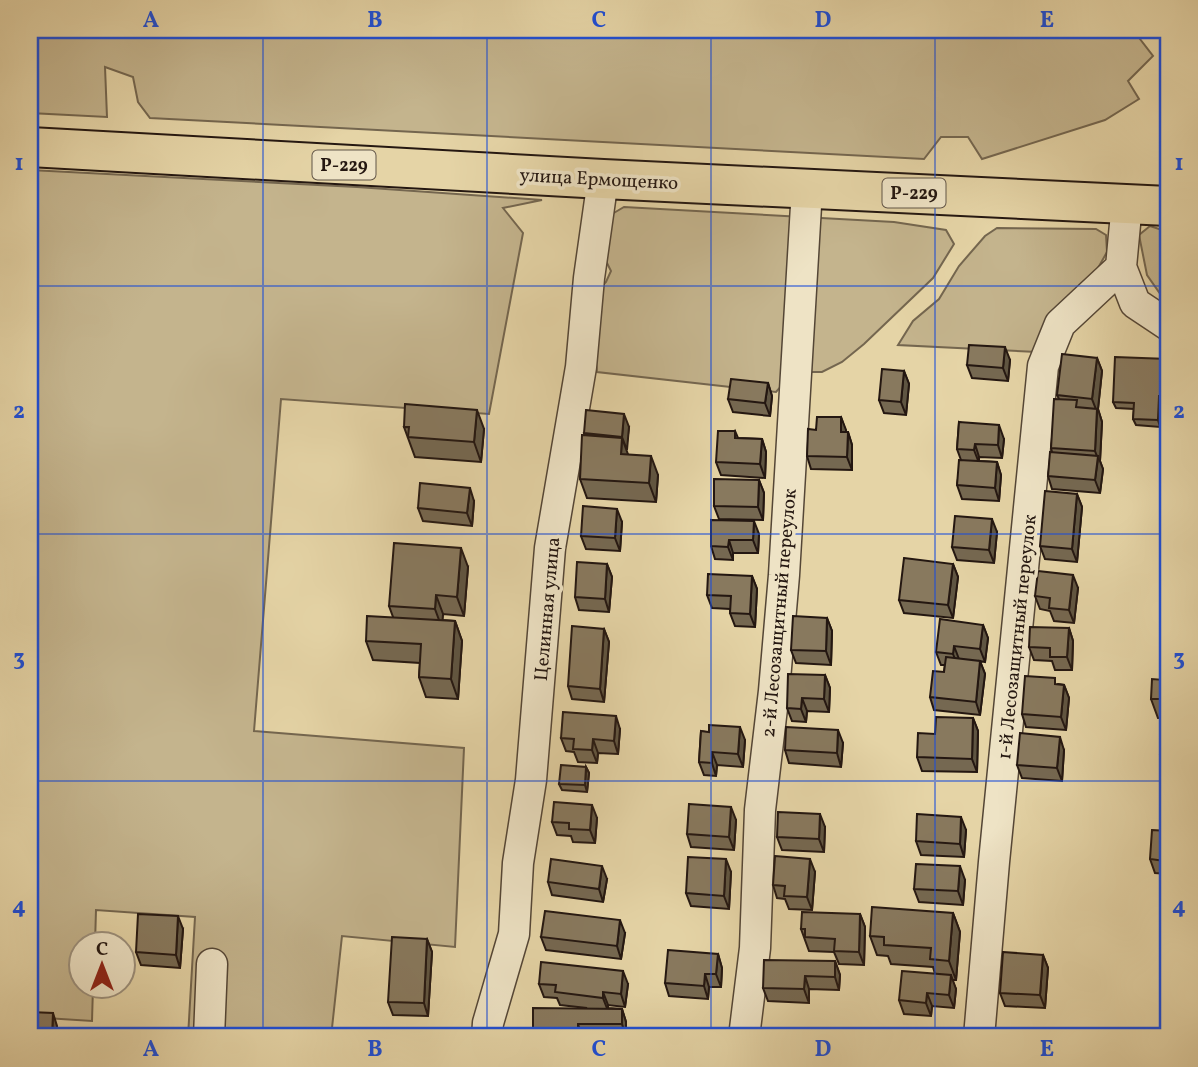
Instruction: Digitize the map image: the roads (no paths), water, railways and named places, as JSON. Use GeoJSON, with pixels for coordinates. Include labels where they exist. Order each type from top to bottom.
{"type":"FeatureCollection","features":[{"type":"Feature","properties":{"kind":"highway","name":"улица Ермощенко"},"geometry":{"type":"LineString","coordinates":[[30,147],[603,179],[1168,206]]}},
{"type":"Feature","properties":{"kind":"street","name":"Целинная улица"},"geometry":{"type":"LineString","coordinates":[[487,1037],[488,1023],[514,934],[518,863],[531,780],[550,548],[581,367],[589,278],[603,179]]}},
{"type":"Feature","properties":{"kind":"street","name":"2-й Лесозащитный переулок"},"geometry":{"type":"LineString","coordinates":[[744,1037],[755,948],[760,810],[784,575],[807,188]]}},
{"type":"Feature","properties":{"kind":"street"},"geometry":{"type":"LineString","coordinates":[[1127,202],[1121,267],[1135,303],[1168,325]]}},
{"type":"Feature","properties":{"kind":"street","name":"1-й Лесозащитный переулок"},"geometry":{"type":"LineString","coordinates":[[979,1037],[1043,366],[1060,324],[1121,267]]}},
{"type":"Feature","properties":{"kind":"street"},"geometry":{"type":"LineString","coordinates":[[209,1037],[212,964]]}}]}
